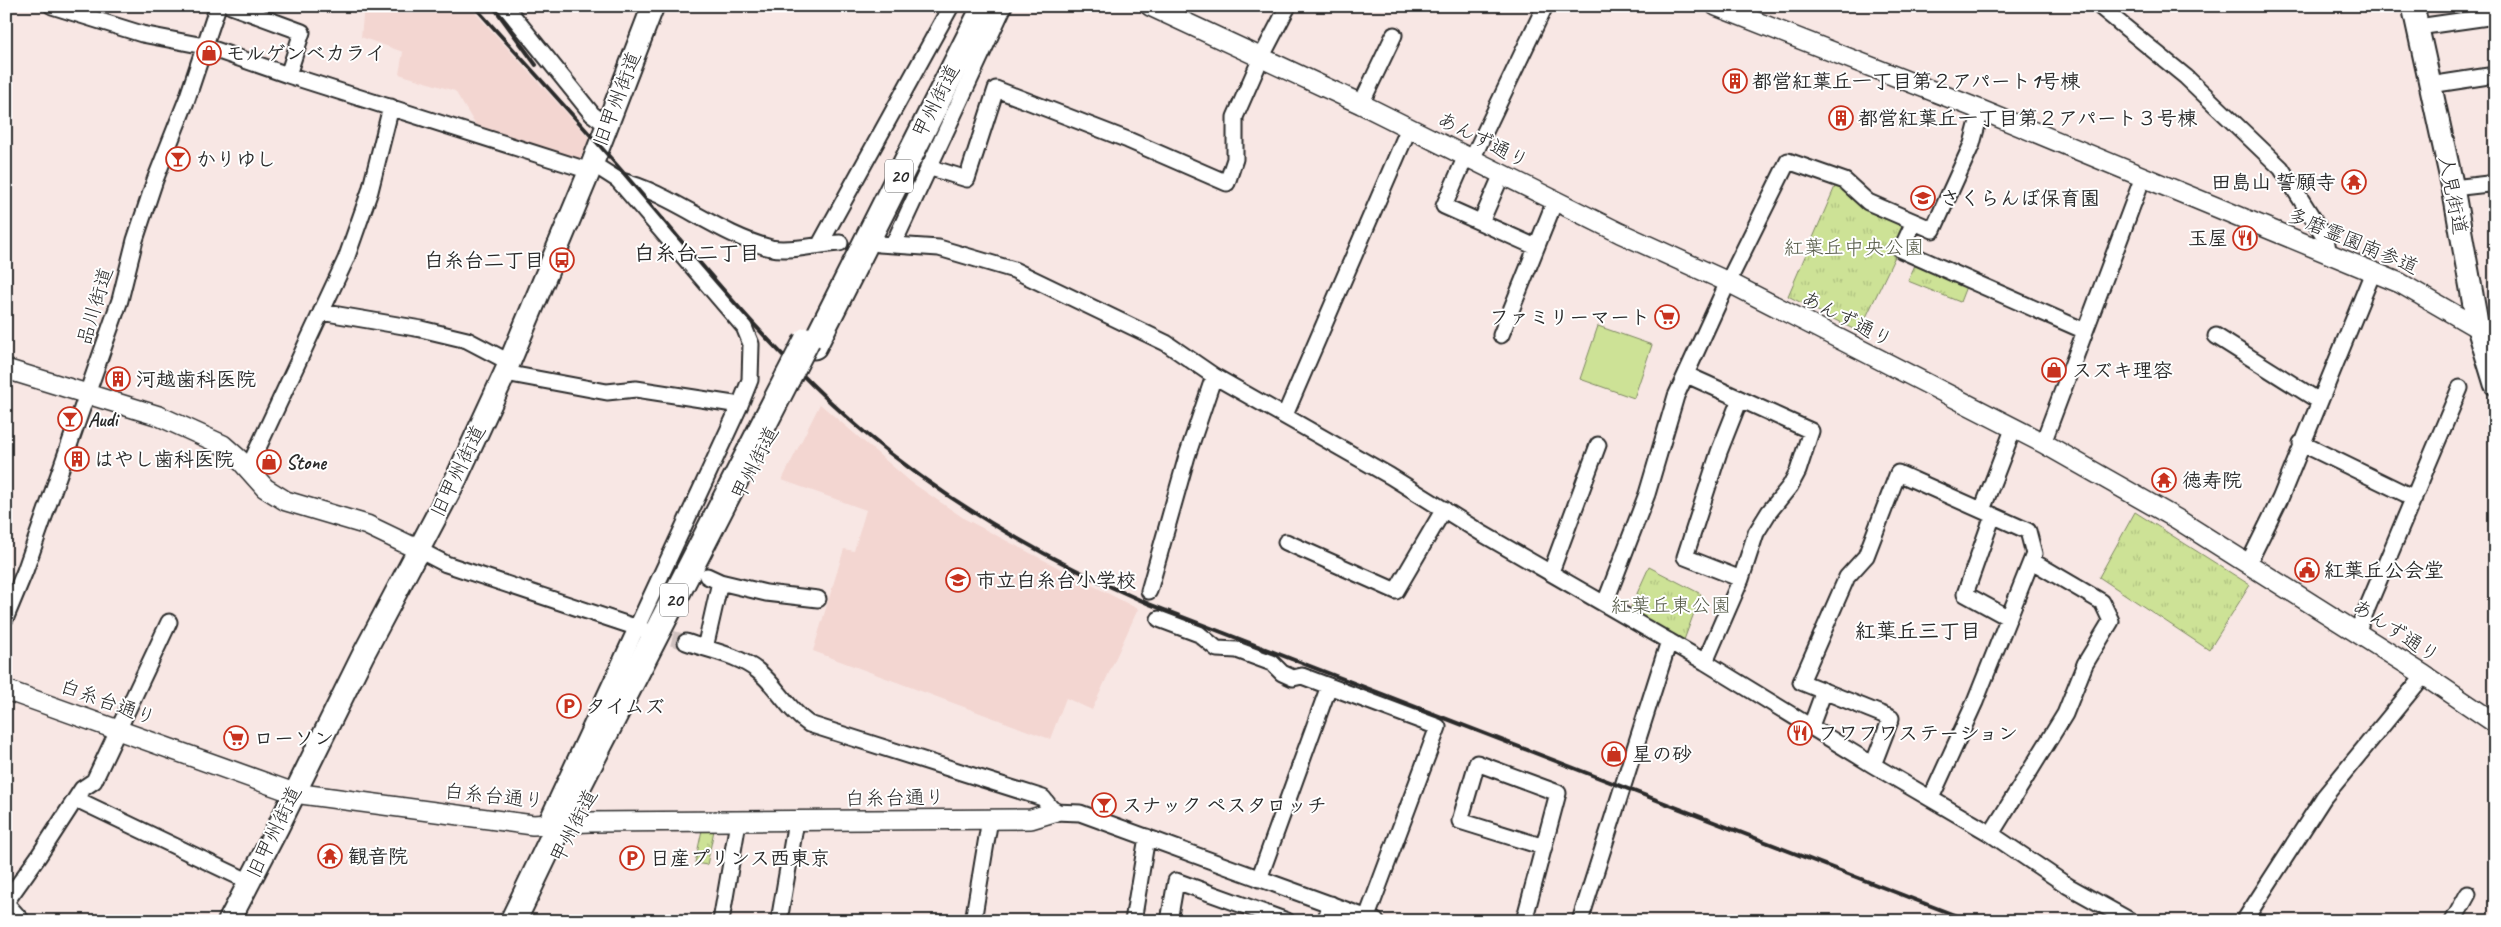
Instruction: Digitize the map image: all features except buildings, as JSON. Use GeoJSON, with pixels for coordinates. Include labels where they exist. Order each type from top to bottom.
{"type":"FeatureCollection","features":[{"type":"Feature","properties":{"kind":"highway","name":"甲州街道"},"geometry":{"type":"LineString","coordinates":[[513,921],[560,824],[793,378],[972,6]]}},
{"type":"Feature","properties":{"kind":"highway","name":"甲州街道"},"geometry":{"type":"LineString","coordinates":[[810,343],[985,6]]}},
{"type":"Feature","properties":{"kind":"highway","name":"甲州街道"},"geometry":{"type":"LineString","coordinates":[[526,921],[560,824]]}},
{"type":"Feature","properties":{"kind":"main road","name":"旧甲州街道"},"geometry":{"type":"LineString","coordinates":[[228,921],[250,882],[417,549],[450,492],[507,368],[591,167],[653,6]]}},
{"type":"Feature","properties":{"kind":"main road","name":"人見街道"},"geometry":{"type":"LineString","coordinates":[[2413,6],[2486,333],[2495,384]]}},
{"type":"Feature","properties":{"kind":"street"},"geometry":{"type":"LineString","coordinates":[[52,6],[142,34],[204,46],[288,75],[591,167],[618,180],[650,191],[715,225],[773,248],[840,243]]}},
{"type":"Feature","properties":{"kind":"street","name":"品川街道"},"geometry":{"type":"LineString","coordinates":[[6,617],[25,571],[120,300],[135,240],[155,180],[187,99],[218,6]]}},
{"type":"Feature","properties":{"kind":"street"},"geometry":{"type":"LineString","coordinates":[[231,6],[302,32],[288,75]]}},
{"type":"Feature","properties":{"kind":"street"},"geometry":{"type":"LineString","coordinates":[[505,6],[592,114],[608,126]]}},
{"type":"Feature","properties":{"kind":"street"},"geometry":{"type":"LineString","coordinates":[[820,244],[951,6]]}},
{"type":"Feature","properties":{"kind":"street"},"geometry":{"type":"LineString","coordinates":[[1004,6],[928,166],[886,244],[939,248],[1014,270],[1166,343],[1214,376],[1705,662],[1873,765],[1991,834],[2068,886],[2131,921]]}},
{"type":"Feature","properties":{"kind":"street","name":"あんず通り"},"geometry":{"type":"LineString","coordinates":[[1150,6],[1362,104],[1555,201],[1728,282],[1875,359],[2043,442],[2141,497],[2357,632],[2495,723]]}},
{"type":"Feature","properties":{"kind":"street"},"geometry":{"type":"LineString","coordinates":[[928,166],[967,179],[996,89],[1128,140],[1227,183],[1235,159],[1236,117],[1261,58],[1288,6]]}},
{"type":"Feature","properties":{"kind":"street"},"geometry":{"type":"LineString","coordinates":[[1536,248],[1444,206],[1545,6]]}},
{"type":"Feature","properties":{"kind":"street","name":"多磨霊園南参道"},"geometry":{"type":"LineString","coordinates":[[1716,6],[1981,110],[2400,283],[2486,333]]}},
{"type":"Feature","properties":{"kind":"street"},"geometry":{"type":"LineString","coordinates":[[2099,6],[2186,77],[2281,168],[2326,239],[2329,255]]}},
{"type":"Feature","properties":{"kind":"street"},"geometry":{"type":"LineString","coordinates":[[2418,27],[2495,16]]}},
{"type":"Feature","properties":{"kind":"street"},"geometry":{"type":"LineString","coordinates":[[1362,104],[1394,35]]}},
{"type":"Feature","properties":{"kind":"street"},"geometry":{"type":"LineString","coordinates":[[2430,85],[2495,75]]}},
{"type":"Feature","properties":{"kind":"street"},"geometry":{"type":"LineString","coordinates":[[248,469],[346,258],[367,199],[391,107]]}},
{"type":"Feature","properties":{"kind":"street"},"geometry":{"type":"LineString","coordinates":[[1605,603],[1647,494],[1676,396],[1728,282],[1788,161],[1844,181],[1868,202],[1933,230],[1972,144],[1981,110]]}},
{"type":"Feature","properties":{"kind":"street"},"geometry":{"type":"LineString","coordinates":[[1285,416],[1409,128]]}},
{"type":"Feature","properties":{"kind":"street"},"geometry":{"type":"LineString","coordinates":[[1481,222],[1502,174]]}},
{"type":"Feature","properties":{"kind":"street"},"geometry":{"type":"LineString","coordinates":[[2043,442],[2143,177]]}},
{"type":"Feature","properties":{"kind":"street"},"geometry":{"type":"LineString","coordinates":[[560,824],[640,629],[674,561],[750,380],[751,344],[744,327],[618,180]]}},
{"type":"Feature","properties":{"kind":"street"},"geometry":{"type":"LineString","coordinates":[[2453,188],[2488,184],[2495,188]]}},
{"type":"Feature","properties":{"kind":"street"},"geometry":{"type":"LineString","coordinates":[[1502,335],[1555,201]]}},
{"type":"Feature","properties":{"kind":"street"},"geometry":{"type":"LineString","coordinates":[[1914,222],[1902,250],[2085,331]]}},
{"type":"Feature","properties":{"kind":"street"},"geometry":{"type":"LineString","coordinates":[[2248,564],[2280,499],[2301,443],[2373,272]]}},
{"type":"Feature","properties":{"kind":"street"},"geometry":{"type":"LineString","coordinates":[[320,312],[421,329],[467,340],[507,368],[607,392],[636,389],[740,405]]}},
{"type":"Feature","properties":{"kind":"street"},"geometry":{"type":"LineString","coordinates":[[2216,336],[2319,401]]}},
{"type":"Feature","properties":{"kind":"street"},"geometry":{"type":"LineString","coordinates":[[6,369],[159,416],[213,440],[232,452],[265,488],[286,500],[367,525],[446,564],[640,629]]}},
{"type":"Feature","properties":{"kind":"street"},"geometry":{"type":"LineString","coordinates":[[1687,375],[1811,431],[1798,470],[1790,486],[1769,512],[1756,533],[1741,579],[1705,662]]}},
{"type":"Feature","properties":{"kind":"street"},"geometry":{"type":"LineString","coordinates":[[1149,591],[1187,456],[1214,376]]}},
{"type":"Feature","properties":{"kind":"street"},"geometry":{"type":"LineString","coordinates":[[2357,632],[2460,388]]}},
{"type":"Feature","properties":{"kind":"street"},"geometry":{"type":"LineString","coordinates":[[1740,399],[1719,452],[1684,557],[1741,579]]}},
{"type":"Feature","properties":{"kind":"street"},"geometry":{"type":"LineString","coordinates":[[2007,617],[1964,594],[2014,427]]}},
{"type":"Feature","properties":{"kind":"street"},"geometry":{"type":"LineString","coordinates":[[2301,443],[2414,498]]}},
{"type":"Feature","properties":{"kind":"street"},"geometry":{"type":"LineString","coordinates":[[1551,572],[1598,445]]}},
{"type":"Feature","properties":{"kind":"street"},"geometry":{"type":"LineString","coordinates":[[1873,765],[1891,718],[1801,682],[1847,577],[1866,556],[1898,473],[2028,531],[2034,554],[2007,617],[1975,702],[1931,798]]}},
{"type":"Feature","properties":{"kind":"street"},"geometry":{"type":"LineString","coordinates":[[1286,542],[1396,591],[1444,509]]}},
{"type":"Feature","properties":{"kind":"street"},"geometry":{"type":"LineString","coordinates":[[1991,834],[2065,714],[2085,664],[2111,621],[2102,602],[2032,561]]}},
{"type":"Feature","properties":{"kind":"street"},"geometry":{"type":"LineString","coordinates":[[705,648],[713,579],[766,593],[818,599]]}},
{"type":"Feature","properties":{"kind":"street"},"geometry":{"type":"LineString","coordinates":[[686,642],[733,658],[758,671],[797,716],[809,724],[1043,798],[1054,812],[1080,813],[1372,919],[1438,727],[1302,676],[1293,678],[1282,674],[1272,663],[1237,650],[1217,649],[1199,634],[1160,619]]}},
{"type":"Feature","properties":{"kind":"street"},"geometry":{"type":"LineString","coordinates":[[22,921],[6,902],[82,789],[94,781],[169,622]]}},
{"type":"Feature","properties":{"kind":"street"},"geometry":{"type":"LineString","coordinates":[[1580,921],[1669,641]]}},
{"type":"Feature","properties":{"kind":"street"},"geometry":{"type":"LineString","coordinates":[[2244,921],[2324,797],[2424,675]]}},
{"type":"Feature","properties":{"kind":"street"},"geometry":{"type":"LineString","coordinates":[[1259,879],[1329,686]]}},
{"type":"Feature","properties":{"kind":"street","name":"白糸台通り"},"geometry":{"type":"LineString","coordinates":[[6,690],[118,728],[210,764],[294,793],[533,826],[560,824],[1031,819],[1054,812]]}},
{"type":"Feature","properties":{"kind":"street"},"geometry":{"type":"LineString","coordinates":[[1811,726],[1824,691]]}},
{"type":"Feature","properties":{"kind":"street"},"geometry":{"type":"LineString","coordinates":[[1524,921],[1544,847],[1558,793],[1478,763],[1460,821],[1544,847]]}},
{"type":"Feature","properties":{"kind":"street"},"geometry":{"type":"LineString","coordinates":[[76,799],[250,882]]}},
{"type":"Feature","properties":{"kind":"street"},"geometry":{"type":"LineString","coordinates":[[973,921],[990,819]]}},
{"type":"Feature","properties":{"kind":"street"},"geometry":{"type":"LineString","coordinates":[[720,921],[738,822]]}},
{"type":"Feature","properties":{"kind":"street"},"geometry":{"type":"LineString","coordinates":[[779,921],[796,822]]}},
{"type":"Feature","properties":{"kind":"street"},"geometry":{"type":"LineString","coordinates":[[1133,921],[1147,838]]}},
{"type":"Feature","properties":{"kind":"street"},"geometry":{"type":"LineString","coordinates":[[1169,921],[1176,880],[1287,921]]}},
{"type":"Feature","properties":{"kind":"street"},"geometry":{"type":"LineString","coordinates":[[2453,921],[2468,894]]}},
{"type":"Feature","properties":{"kind":"street"},"geometry":{"type":"LineString","coordinates":[[1325,921],[1331,904]]}},
{"type":"Feature","properties":{"kind":"shaded area"},"geometry":{"type":"Polygon","coordinates":[[[364,6],[469,6],[592,141],[583,162],[480,132],[455,91],[399,74],[403,52],[361,37],[364,6]]]}},
{"type":"Feature","properties":{"kind":"shaded area","name":"市立白糸台小学校"},"geometry":{"type":"Polygon","coordinates":[[[820,404],[911,482],[965,519],[1138,609],[1092,710],[1066,698],[1050,739],[813,651],[844,549],[854,551],[866,510],[782,480],[820,404]]]}},
{"type":"Feature","properties":{"kind":"green space","name":"紅葉丘中央公園"},"geometry":{"type":"Polygon","coordinates":[[[1837,182],[1909,227],[1859,332],[1788,296],[1837,182]]]}},
{"type":"Feature","properties":{"kind":"green space"},"geometry":{"type":"Polygon","coordinates":[[[1918,258],[1967,284],[1960,302],[1908,281],[1918,258]]]}},
{"type":"Feature","properties":{"kind":"green space"},"geometry":{"type":"Polygon","coordinates":[[[1598,326],[1652,345],[1634,398],[1580,379],[1598,326]]]}},
{"type":"Feature","properties":{"kind":"green space"},"geometry":{"type":"Polygon","coordinates":[[[2135,512],[2250,585],[2209,650],[2099,577],[2135,512]]]}},
{"type":"Feature","properties":{"kind":"green space","name":"紅葉丘東公園"},"geometry":{"type":"Polygon","coordinates":[[[1649,567],[1701,594],[1684,640],[1630,609],[1649,567]]]}},
{"type":"Feature","properties":{"kind":"green space"},"geometry":{"type":"Polygon","coordinates":[[[702,830],[714,830],[707,865],[695,863],[702,830]]]}},
{"type":"Feature","properties":{"kind":"tunnel"},"geometry":{"type":"LineString","coordinates":[[650,632],[686,642]]}},
{"type":"Feature","properties":{"kind":"railway"},"geometry":{"type":"LineString","coordinates":[[474,6],[594,139],[715,281],[801,374],[832,404],[896,458],[930,483],[1000,528],[1073,569],[1149,604],[1970,921]]}},
{"type":"Feature","properties":{"kind":"railway"},"geometry":{"type":"LineString","coordinates":[[493,6],[536,65]]}},
{"type":"Feature","properties":{"kind":"place","name":"モルゲンベカライ"},"geometry":{"type":"Point","coordinates":[209,53]}},
{"type":"Feature","properties":{"kind":"place","name":"都営紅葉丘一丁目第２アパート1号棟"},"geometry":{"type":"Point","coordinates":[1735,81]}},
{"type":"Feature","properties":{"kind":"place","name":"都営紅葉丘一丁目第２アパート３号棟"},"geometry":{"type":"Point","coordinates":[1841,118]}},
{"type":"Feature","properties":{"kind":"place","name":"かりゆし"},"geometry":{"type":"Point","coordinates":[178,159]}},
{"type":"Feature","properties":{"kind":"place","name":"田島山 誓願寺"},"geometry":{"type":"Point","coordinates":[2354,182]}},
{"type":"Feature","properties":{"kind":"place","name":"さくらんぼ保育園"},"geometry":{"type":"Point","coordinates":[1923,198]}},
{"type":"Feature","properties":{"kind":"place","name":"玉屋"},"geometry":{"type":"Point","coordinates":[2245,238]}},
{"type":"Feature","properties":{"kind":"place","name":"白糸台二丁目"},"geometry":{"type":"Point","coordinates":[562,260]}},
{"type":"Feature","properties":{"kind":"place","name":"ファミリーマート"},"geometry":{"type":"Point","coordinates":[1667,317]}},
{"type":"Feature","properties":{"kind":"place","name":"スズキ理容"},"geometry":{"type":"Point","coordinates":[2054,370]}},
{"type":"Feature","properties":{"kind":"place","name":"河越歯科医院"},"geometry":{"type":"Point","coordinates":[118,379]}},
{"type":"Feature","properties":{"kind":"place","name":"Audi"},"geometry":{"type":"Point","coordinates":[70,419]}},
{"type":"Feature","properties":{"kind":"place","name":"はやし歯科医院"},"geometry":{"type":"Point","coordinates":[77,459]}},
{"type":"Feature","properties":{"kind":"place","name":"Stone"},"geometry":{"type":"Point","coordinates":[269,462]}},
{"type":"Feature","properties":{"kind":"place","name":"徳寿院"},"geometry":{"type":"Point","coordinates":[2164,480]}},
{"type":"Feature","properties":{"kind":"place","name":"紅葉丘公会堂"},"geometry":{"type":"Point","coordinates":[2307,570]}},
{"type":"Feature","properties":{"kind":"place","name":"市立白糸台小学校"},"geometry":{"type":"Point","coordinates":[958,580]}},
{"type":"Feature","properties":{"kind":"place","name":"タイムズ"},"geometry":{"type":"Point","coordinates":[569,706]}},
{"type":"Feature","properties":{"kind":"place","name":"フワフワステーション"},"geometry":{"type":"Point","coordinates":[1800,733]}},
{"type":"Feature","properties":{"kind":"place","name":"ローソン"},"geometry":{"type":"Point","coordinates":[236,738]}},
{"type":"Feature","properties":{"kind":"place","name":"星の砂"},"geometry":{"type":"Point","coordinates":[1614,754]}},
{"type":"Feature","properties":{"kind":"place","name":"スナック ペスタロッチ"},"geometry":{"type":"Point","coordinates":[1104,805]}},
{"type":"Feature","properties":{"kind":"place","name":"観音院"},"geometry":{"type":"Point","coordinates":[330,856]}},
{"type":"Feature","properties":{"kind":"place","name":"日産プリンス西東京"},"geometry":{"type":"Point","coordinates":[632,858]}},
{"type":"Feature","properties":{"kind":"district","name":"白糸台二丁目"},"geometry":{"type":"Point","coordinates":[697,253]}},
{"type":"Feature","properties":{"kind":"district","name":"紅葉丘三丁目"},"geometry":{"type":"Point","coordinates":[1918,631]}}]}
